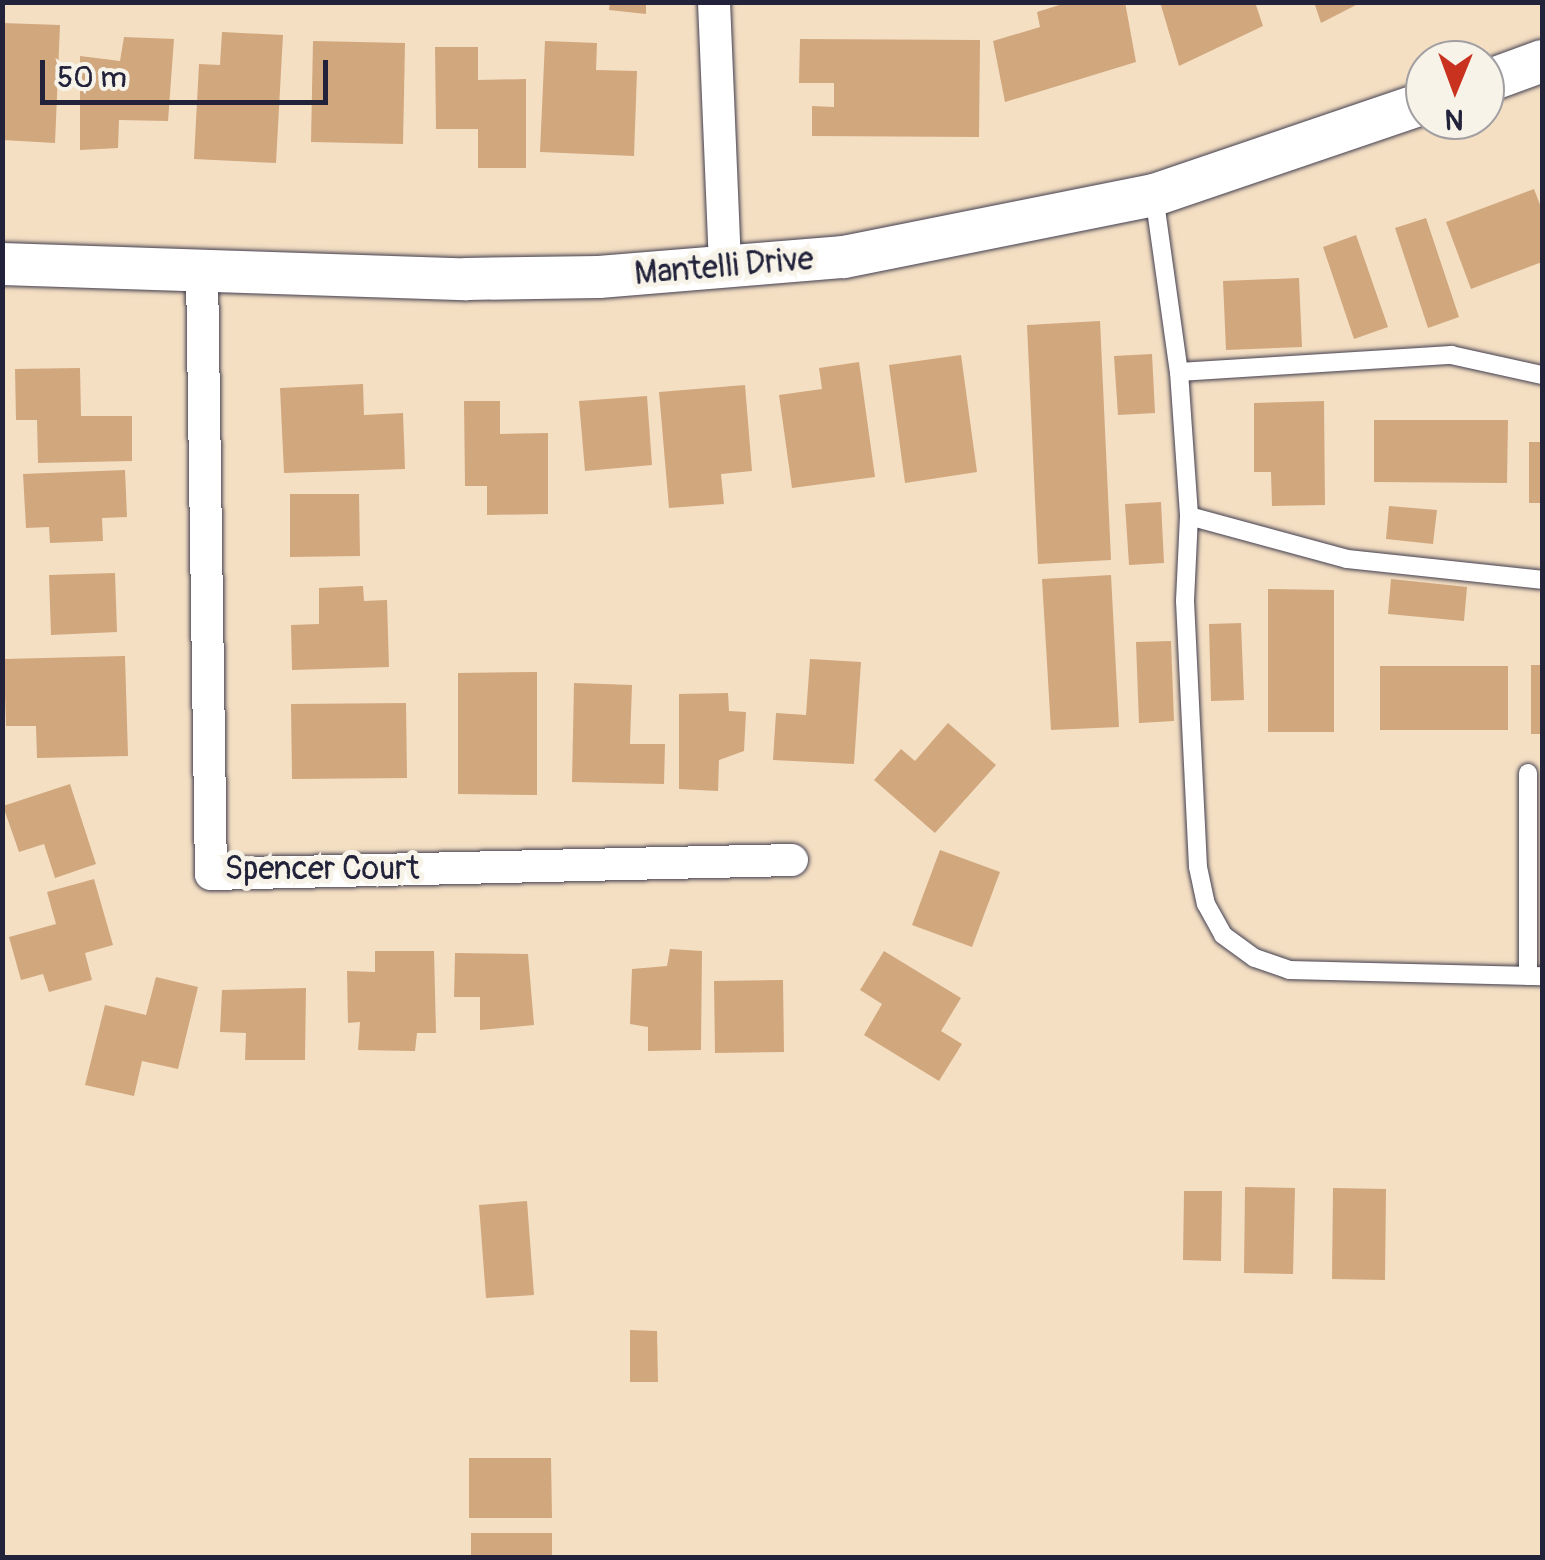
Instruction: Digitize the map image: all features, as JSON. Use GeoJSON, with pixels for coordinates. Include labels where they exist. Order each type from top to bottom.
{"type":"FeatureCollection","features":[{"type":"Feature","properties":{"kind":"street"},"geometry":{"type":"LineString","coordinates":[[714,2],[725,269]]}},
{"type":"Feature","properties":{"kind":"street"},"geometry":{"type":"LineString","coordinates":[[1505,74],[1542,60]]}},
{"type":"Feature","properties":{"kind":"street","name":"Mantelli Drive"},"geometry":{"type":"LineString","coordinates":[[2,264],[466,279],[725,269],[950,240],[1154,196],[1405,110]]}},
{"type":"Feature","properties":{"kind":"street","name":"Spencer Court"},"geometry":{"type":"LineString","coordinates":[[202,270],[211,874],[792,860]]}},
{"type":"Feature","properties":{"kind":"lane"},"geometry":{"type":"LineString","coordinates":[[1154,196],[1178,372],[1189,516],[1186,601],[1198,867],[1206,904],[1223,934],[1255,958],[1290,970],[1535,976],[1528,773]]}},
{"type":"Feature","properties":{"kind":"lane"},"geometry":{"type":"LineString","coordinates":[[1178,372],[1451,355],[1542,376]]}},
{"type":"Feature","properties":{"kind":"lane"},"geometry":{"type":"LineString","coordinates":[[1189,516],[1347,560],[1542,580]]}},
{"type":"Feature","properties":{"kind":"building"},"geometry":{"type":"Polygon","coordinates":[[[610,2],[646,2],[646,14],[609,10],[610,2]]]}},
{"type":"Feature","properties":{"kind":"building"},"geometry":{"type":"Polygon","coordinates":[[[1069,2],[1125,2],[1136,62],[1005,102],[993,41],[1040,27],[1037,12],[1069,2]]]}},
{"type":"Feature","properties":{"kind":"building"},"geometry":{"type":"Polygon","coordinates":[[[1160,2],[1255,2],[1263,26],[1179,66],[1160,2]]]}},
{"type":"Feature","properties":{"kind":"building"},"geometry":{"type":"Polygon","coordinates":[[[1314,2],[1355,2],[1356,5],[1321,23],[1314,2]]]}},
{"type":"Feature","properties":{"kind":"building"},"geometry":{"type":"Polygon","coordinates":[[[2,23],[60,25],[55,143],[2,140],[2,23]]]}},
{"type":"Feature","properties":{"kind":"building"},"geometry":{"type":"Polygon","coordinates":[[[222,32],[283,35],[276,163],[194,159],[199,64],[220,65],[222,32]]]}},
{"type":"Feature","properties":{"kind":"building"},"geometry":{"type":"Polygon","coordinates":[[[124,37],[174,39],[168,121],[119,120],[118,148],[80,150],[80,56],[120,61],[124,37]]]}},
{"type":"Feature","properties":{"kind":"building"},"geometry":{"type":"Polygon","coordinates":[[[800,39],[980,40],[979,137],[812,136],[812,106],[834,107],[834,83],[799,83],[800,39]]]}},
{"type":"Feature","properties":{"kind":"building"},"geometry":{"type":"Polygon","coordinates":[[[313,41],[405,43],[403,144],[311,142],[313,41]]]}},
{"type":"Feature","properties":{"kind":"building"},"geometry":{"type":"Polygon","coordinates":[[[545,41],[597,43],[596,70],[637,71],[634,156],[540,152],[545,41]]]}},
{"type":"Feature","properties":{"kind":"building"},"geometry":{"type":"Polygon","coordinates":[[[435,47],[478,47],[478,80],[526,79],[526,168],[478,168],[478,129],[436,129],[435,47]]]}},
{"type":"Feature","properties":{"kind":"building"},"geometry":{"type":"Polygon","coordinates":[[[1534,189],[1542,210],[1542,262],[1471,289],[1446,222],[1534,189]]]}},
{"type":"Feature","properties":{"kind":"building"},"geometry":{"type":"Polygon","coordinates":[[[1426,218],[1459,317],[1428,328],[1395,228],[1426,218]]]}},
{"type":"Feature","properties":{"kind":"building"},"geometry":{"type":"Polygon","coordinates":[[[1356,235],[1388,327],[1354,339],[1323,247],[1356,235]]]}},
{"type":"Feature","properties":{"kind":"building"},"geometry":{"type":"Polygon","coordinates":[[[1299,278],[1302,347],[1226,350],[1223,281],[1299,278]]]}},
{"type":"Feature","properties":{"kind":"building"},"geometry":{"type":"Polygon","coordinates":[[[1100,321],[1111,560],[1038,564],[1027,325],[1100,321]]]}},
{"type":"Feature","properties":{"kind":"building"},"geometry":{"type":"Polygon","coordinates":[[[1152,354],[1155,413],[1118,415],[1114,356],[1152,354]]]}},
{"type":"Feature","properties":{"kind":"building"},"geometry":{"type":"Polygon","coordinates":[[[961,355],[977,472],[905,483],[889,365],[961,355]]]}},
{"type":"Feature","properties":{"kind":"building"},"geometry":{"type":"Polygon","coordinates":[[[859,362],[875,477],[792,488],[779,395],[822,389],[819,368],[859,362]]]}},
{"type":"Feature","properties":{"kind":"building"},"geometry":{"type":"Polygon","coordinates":[[[80,368],[81,416],[132,416],[132,461],[38,463],[37,420],[16,420],[15,369],[80,368]]]}},
{"type":"Feature","properties":{"kind":"building"},"geometry":{"type":"Polygon","coordinates":[[[363,384],[364,415],[403,413],[405,469],[284,473],[280,388],[363,384]]]}},
{"type":"Feature","properties":{"kind":"building"},"geometry":{"type":"Polygon","coordinates":[[[745,385],[752,471],[721,474],[724,504],[669,508],[659,392],[745,385]]]}},
{"type":"Feature","properties":{"kind":"building"},"geometry":{"type":"Polygon","coordinates":[[[647,396],[652,465],[585,471],[579,401],[647,396]]]}},
{"type":"Feature","properties":{"kind":"building"},"geometry":{"type":"Polygon","coordinates":[[[464,401],[500,401],[500,434],[548,433],[548,514],[487,515],[487,486],[465,486],[464,401]]]}},
{"type":"Feature","properties":{"kind":"building"},"geometry":{"type":"Polygon","coordinates":[[[1324,401],[1325,505],[1272,506],[1271,472],[1254,472],[1254,403],[1324,401]]]}},
{"type":"Feature","properties":{"kind":"building"},"geometry":{"type":"Polygon","coordinates":[[[1374,420],[1508,420],[1507,483],[1374,482],[1374,420]]]}},
{"type":"Feature","properties":{"kind":"building"},"geometry":{"type":"Polygon","coordinates":[[[1529,442],[1542,442],[1542,503],[1529,503],[1529,442]]]}},
{"type":"Feature","properties":{"kind":"building"},"geometry":{"type":"Polygon","coordinates":[[[125,470],[127,517],[102,518],[103,541],[50,543],[49,527],[26,528],[23,474],[125,470]]]}},
{"type":"Feature","properties":{"kind":"building"},"geometry":{"type":"Polygon","coordinates":[[[290,494],[359,494],[360,556],[290,557],[290,494]]]}},
{"type":"Feature","properties":{"kind":"building"},"geometry":{"type":"Polygon","coordinates":[[[1161,502],[1164,563],[1129,565],[1125,504],[1161,502]]]}},
{"type":"Feature","properties":{"kind":"building"},"geometry":{"type":"Polygon","coordinates":[[[1389,506],[1437,510],[1433,544],[1386,539],[1389,506]]]}},
{"type":"Feature","properties":{"kind":"building"},"geometry":{"type":"Polygon","coordinates":[[[115,573],[117,632],[51,635],[49,575],[115,573]]]}},
{"type":"Feature","properties":{"kind":"building"},"geometry":{"type":"Polygon","coordinates":[[[1111,575],[1119,727],[1051,730],[1042,579],[1111,575]]]}},
{"type":"Feature","properties":{"kind":"building"},"geometry":{"type":"Polygon","coordinates":[[[1391,579],[1467,587],[1464,621],[1388,614],[1391,579]]]}},
{"type":"Feature","properties":{"kind":"building"},"geometry":{"type":"Polygon","coordinates":[[[363,586],[364,601],[387,600],[389,667],[292,670],[291,625],[319,624],[319,588],[363,586]]]}},
{"type":"Feature","properties":{"kind":"building"},"geometry":{"type":"Polygon","coordinates":[[[1268,589],[1334,590],[1334,732],[1268,732],[1268,589]]]}},
{"type":"Feature","properties":{"kind":"building"},"geometry":{"type":"Polygon","coordinates":[[[1241,623],[1244,700],[1211,701],[1209,624],[1241,623]]]}},
{"type":"Feature","properties":{"kind":"building"},"geometry":{"type":"Polygon","coordinates":[[[1171,641],[1174,721],[1139,723],[1136,642],[1171,641]]]}},
{"type":"Feature","properties":{"kind":"building"},"geometry":{"type":"Polygon","coordinates":[[[125,656],[128,756],[37,758],[36,726],[6,726],[4,659],[125,656]]]}},
{"type":"Feature","properties":{"kind":"building"},"geometry":{"type":"Polygon","coordinates":[[[810,659],[861,662],[854,764],[773,760],[776,713],[806,715],[810,659]]]}},
{"type":"Feature","properties":{"kind":"building"},"geometry":{"type":"Polygon","coordinates":[[[1531,665],[1542,665],[1542,734],[1531,734],[1531,665]]]}},
{"type":"Feature","properties":{"kind":"building"},"geometry":{"type":"Polygon","coordinates":[[[1380,666],[1508,666],[1508,730],[1380,730],[1380,666]]]}},
{"type":"Feature","properties":{"kind":"building"},"geometry":{"type":"Polygon","coordinates":[[[537,672],[537,795],[458,794],[458,673],[537,672]]]}},
{"type":"Feature","properties":{"kind":"building"},"geometry":{"type":"Polygon","coordinates":[[[574,683],[632,685],[630,744],[665,744],[664,784],[572,782],[574,683]]]}},
{"type":"Feature","properties":{"kind":"building"},"geometry":{"type":"Polygon","coordinates":[[[728,693],[729,711],[746,712],[744,751],[719,760],[718,791],[679,789],[679,694],[728,693]]]}},
{"type":"Feature","properties":{"kind":"building"},"geometry":{"type":"Polygon","coordinates":[[[406,703],[407,778],[292,779],[291,704],[406,703]]]}},
{"type":"Feature","properties":{"kind":"building"},"geometry":{"type":"Polygon","coordinates":[[[948,723],[996,765],[935,833],[874,780],[901,749],[915,761],[948,723]]]}},
{"type":"Feature","properties":{"kind":"building"},"geometry":{"type":"Polygon","coordinates":[[[70,784],[96,864],[55,878],[44,844],[19,852],[3,806],[70,784]]]}},
{"type":"Feature","properties":{"kind":"building"},"geometry":{"type":"Polygon","coordinates":[[[940,850],[1000,872],[972,947],[912,925],[940,850]]]}},
{"type":"Feature","properties":{"kind":"building"},"geometry":{"type":"Polygon","coordinates":[[[94,879],[113,945],[85,953],[92,980],[49,992],[43,974],[21,980],[9,937],[56,924],[47,892],[94,879]]]}},
{"type":"Feature","properties":{"kind":"building"},"geometry":{"type":"Polygon","coordinates":[[[670,949],[702,951],[701,1050],[648,1051],[648,1027],[630,1024],[632,969],[667,966],[670,949]]]}},
{"type":"Feature","properties":{"kind":"building"},"geometry":{"type":"Polygon","coordinates":[[[375,951],[434,951],[436,1033],[417,1033],[415,1051],[358,1050],[360,1022],[348,1023],[347,971],[375,972],[375,951]]]}},
{"type":"Feature","properties":{"kind":"building"},"geometry":{"type":"Polygon","coordinates":[[[884,951],[961,998],[941,1031],[962,1044],[939,1081],[864,1035],[882,1004],[860,990],[884,951]]]}},
{"type":"Feature","properties":{"kind":"building"},"geometry":{"type":"Polygon","coordinates":[[[455,953],[528,954],[534,1025],[480,1030],[480,997],[454,997],[455,953]]]}},
{"type":"Feature","properties":{"kind":"building"},"geometry":{"type":"Polygon","coordinates":[[[156,977],[198,987],[178,1069],[142,1061],[134,1096],[85,1085],[105,1005],[146,1015],[156,977]]]}},
{"type":"Feature","properties":{"kind":"building"},"geometry":{"type":"Polygon","coordinates":[[[783,980],[784,1052],[715,1053],[714,981],[783,980]]]}},
{"type":"Feature","properties":{"kind":"building"},"geometry":{"type":"Polygon","coordinates":[[[306,988],[305,1060],[245,1060],[246,1033],[220,1032],[222,990],[306,988]]]}},
{"type":"Feature","properties":{"kind":"building"},"geometry":{"type":"Polygon","coordinates":[[[1245,1187],[1295,1188],[1293,1274],[1244,1273],[1245,1187]]]}},
{"type":"Feature","properties":{"kind":"building"},"geometry":{"type":"Polygon","coordinates":[[[1333,1188],[1386,1189],[1385,1280],[1332,1279],[1333,1188]]]}},
{"type":"Feature","properties":{"kind":"building"},"geometry":{"type":"Polygon","coordinates":[[[1184,1191],[1222,1191],[1221,1261],[1183,1260],[1184,1191]]]}},
{"type":"Feature","properties":{"kind":"building"},"geometry":{"type":"Polygon","coordinates":[[[527,1201],[534,1295],[486,1298],[479,1205],[527,1201]]]}},
{"type":"Feature","properties":{"kind":"building"},"geometry":{"type":"Polygon","coordinates":[[[630,1330],[657,1331],[658,1382],[630,1382],[630,1330]]]}},
{"type":"Feature","properties":{"kind":"building"},"geometry":{"type":"Polygon","coordinates":[[[469,1458],[551,1458],[552,1518],[469,1518],[469,1458]]]}},
{"type":"Feature","properties":{"kind":"building"},"geometry":{"type":"Polygon","coordinates":[[[471,1533],[552,1533],[552,1558],[471,1558],[471,1533]]]}}]}
